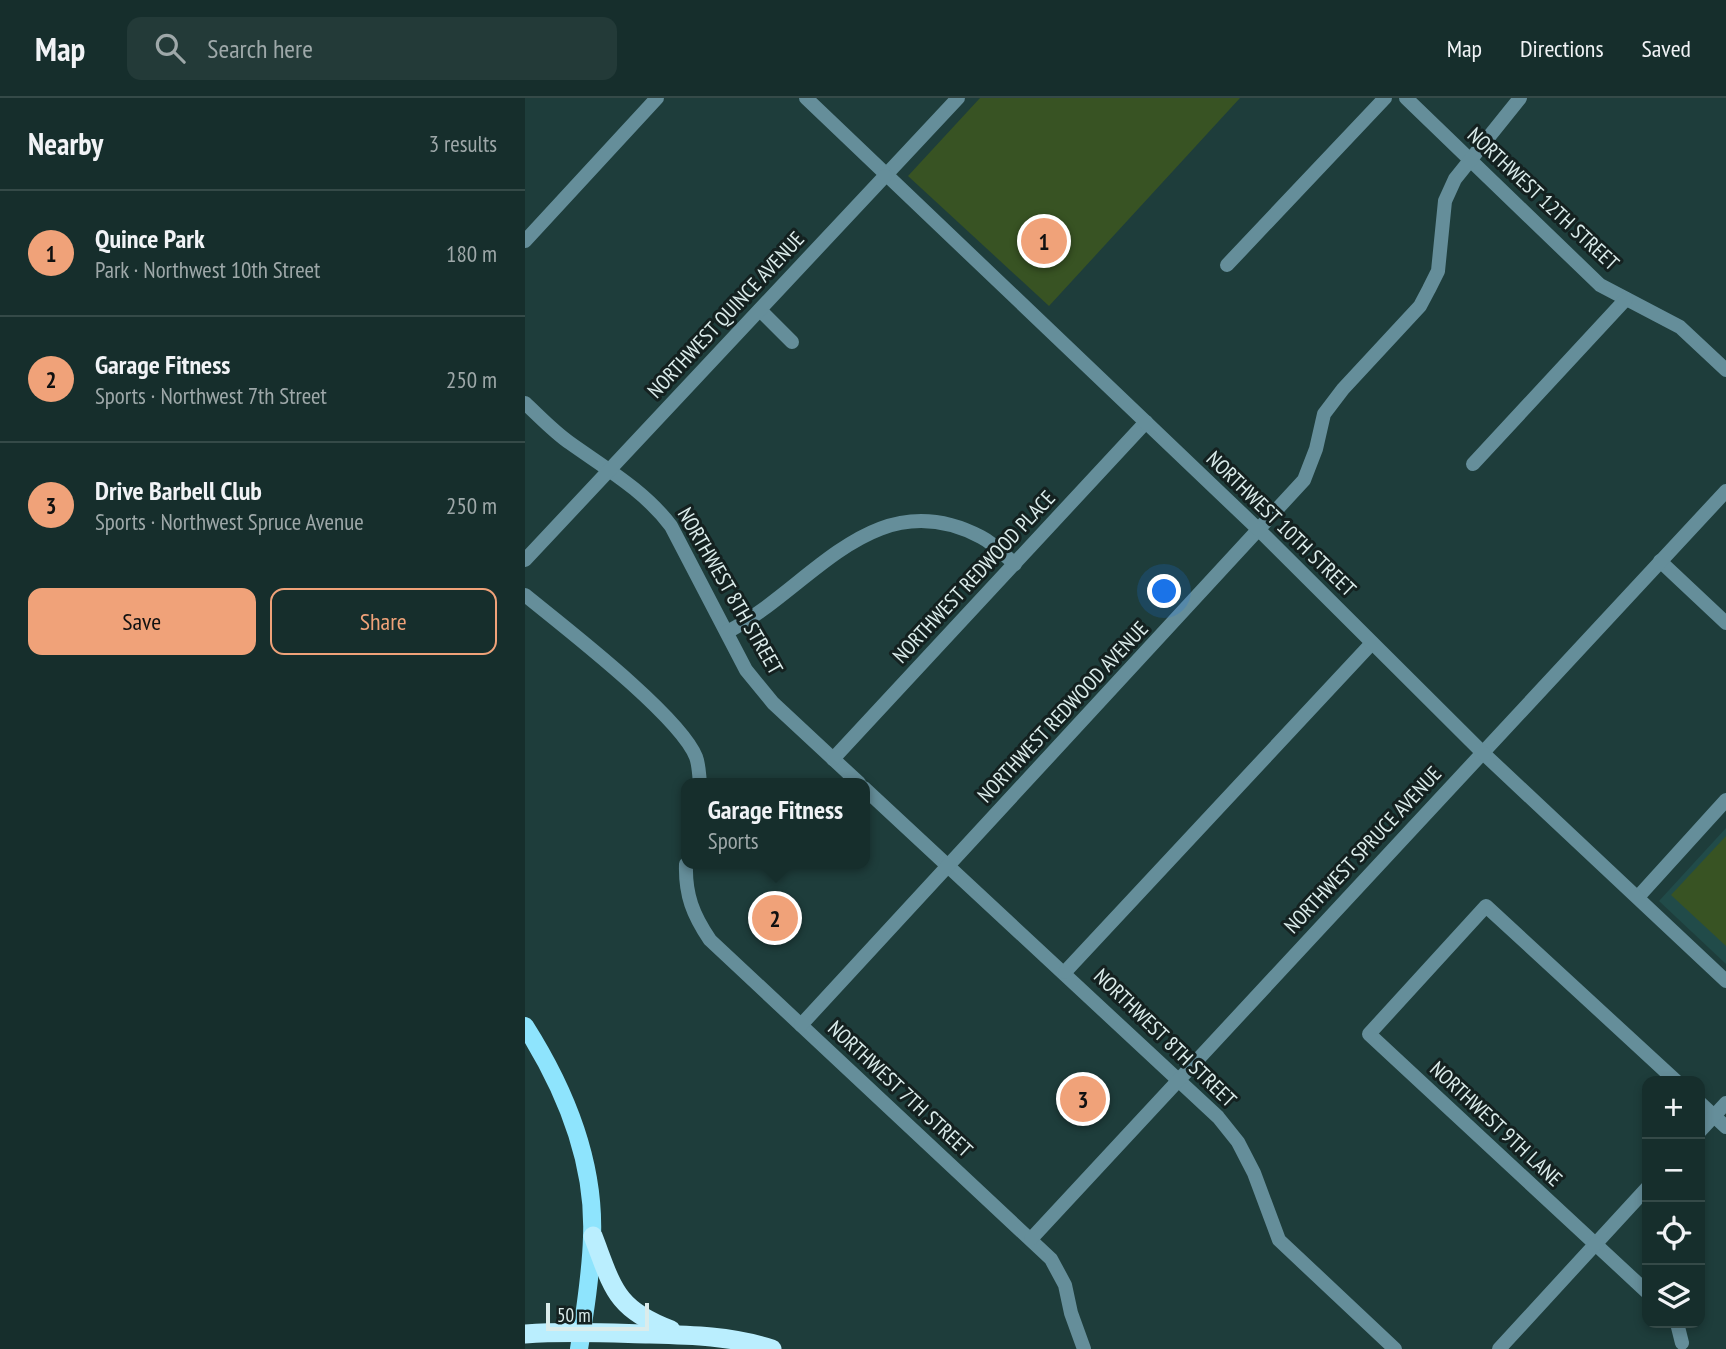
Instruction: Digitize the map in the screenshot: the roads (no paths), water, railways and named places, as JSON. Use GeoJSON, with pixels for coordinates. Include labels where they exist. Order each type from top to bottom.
{"type":"FeatureCollection","features":[{"type":"Feature","properties":{"kind":"highway"},"geometry":{"type":"LineString","coordinates":[[593,1236],[612,1286],[625,1306],[641,1318],[675,1332]]}},
{"type":"Feature","properties":{"kind":"highway"},"geometry":{"type":"LineString","coordinates":[[525,1334],[581,1340],[675,1332],[751,1342],[772,1349]]}},
{"type":"Feature","properties":{"kind":"main road"},"geometry":{"type":"LineString","coordinates":[[525,1026],[564,1095],[576,1129],[588,1183],[593,1236],[581,1340]]}},
{"type":"Feature","properties":{"kind":"street"},"geometry":{"type":"LineString","coordinates":[[525,241],[657,98]]}},
{"type":"Feature","properties":{"kind":"street","name":"NORTHWEST 10TH STREET"},"geometry":{"type":"LineString","coordinates":[[806,98],[1260,531],[1482,752],[1726,981]]}},
{"type":"Feature","properties":{"kind":"street","name":"NORTHWEST QUINCE AVENUE"},"geometry":{"type":"LineString","coordinates":[[525,561],[958,98]]}},
{"type":"Feature","properties":{"kind":"street"},"geometry":{"type":"LineString","coordinates":[[1227,265],[1385,98]]}},
{"type":"Feature","properties":{"kind":"street","name":"NORTHWEST 12TH STREET"},"geometry":{"type":"LineString","coordinates":[[1406,98],[1600,285],[1680,327],[1726,370]]}},
{"type":"Feature","properties":{"kind":"street","name":"NORTHWEST REDWOOD AVENUE"},"geometry":{"type":"LineString","coordinates":[[801,1025],[1260,531],[1304,480],[1316,449],[1324,414],[1343,389],[1420,306],[1438,271],[1445,201],[1455,179],[1520,98]]}},
{"type":"Feature","properties":{"kind":"street"},"geometry":{"type":"LineString","coordinates":[[1473,464],[1626,299]]}},
{"type":"Feature","properties":{"kind":"street"},"geometry":{"type":"LineString","coordinates":[[760,310],[792,342]]}},
{"type":"Feature","properties":{"kind":"street","name":"NORTHWEST 8TH STREET"},"geometry":{"type":"LineString","coordinates":[[525,403],[568,443],[609,471],[665,518],[746,670],[854,778]]}},
{"type":"Feature","properties":{"kind":"street","name":"NORTHWEST REDWOOD PLACE"},"geometry":{"type":"LineString","coordinates":[[833,759],[1146,422]]}},
{"type":"Feature","properties":{"kind":"street","name":"NORTHWEST SPRUCE AVENUE"},"geometry":{"type":"LineString","coordinates":[[1031,1239],[1726,491]]}},
{"type":"Feature","properties":{"kind":"street"},"geometry":{"type":"LineString","coordinates":[[727,632],[749,621],[837,550],[873,530],[912,521],[951,523],[984,538],[1015,564]]}},
{"type":"Feature","properties":{"kind":"street"},"geometry":{"type":"LineString","coordinates":[[1660,561],[1726,623]]}},
{"type":"Feature","properties":{"kind":"street"},"geometry":{"type":"LineString","coordinates":[[525,594],[631,684],[679,732],[696,756],[699,778]]}},
{"type":"Feature","properties":{"kind":"street"},"geometry":{"type":"LineString","coordinates":[[1065,972],[1372,643]]}},
{"type":"Feature","properties":{"kind":"street","name":"NORTHWEST 8TH STREET"},"geometry":{"type":"LineString","coordinates":[[870,794],[1218,1117],[1238,1142],[1279,1240],[1395,1349]]}},
{"type":"Feature","properties":{"kind":"street"},"geometry":{"type":"LineString","coordinates":[[1638,897],[1726,800]]}},
{"type":"Feature","properties":{"kind":"street","name":"NORTHWEST 7TH STREET"},"geometry":{"type":"LineString","coordinates":[[686,869],[685,890],[695,918],[710,940],[1051,1259],[1065,1285],[1084,1349]]}},
{"type":"Feature","properties":{"kind":"street","name":"NORTHWEST 9TH LANE"},"geometry":{"type":"LineString","coordinates":[[1642,1287],[1369,1034],[1486,906],[1672,1076]]}},
{"type":"Feature","properties":{"kind":"street"},"geometry":{"type":"LineString","coordinates":[[1705,1126],[1726,1103]]}},
{"type":"Feature","properties":{"kind":"street"},"geometry":{"type":"LineString","coordinates":[[1705,1108],[1726,1127]]}},
{"type":"Feature","properties":{"kind":"street"},"geometry":{"type":"LineString","coordinates":[[1499,1349],[1642,1193]]}},
{"type":"Feature","properties":{"kind":"street"},"geometry":{"type":"LineString","coordinates":[[1678,1328],[1682,1343]]}},
{"type":"Feature","properties":{"kind":"place","name":"Quince Park"},"geometry":{"type":"Point","coordinates":[1044,241]}},
{"type":"Feature","properties":{"kind":"place","name":"Garage Fitness"},"geometry":{"type":"Point","coordinates":[775,918]}},
{"type":"Feature","properties":{"kind":"place","name":"Drive Barbell Club"},"geometry":{"type":"Point","coordinates":[1083,1099]}}]}
